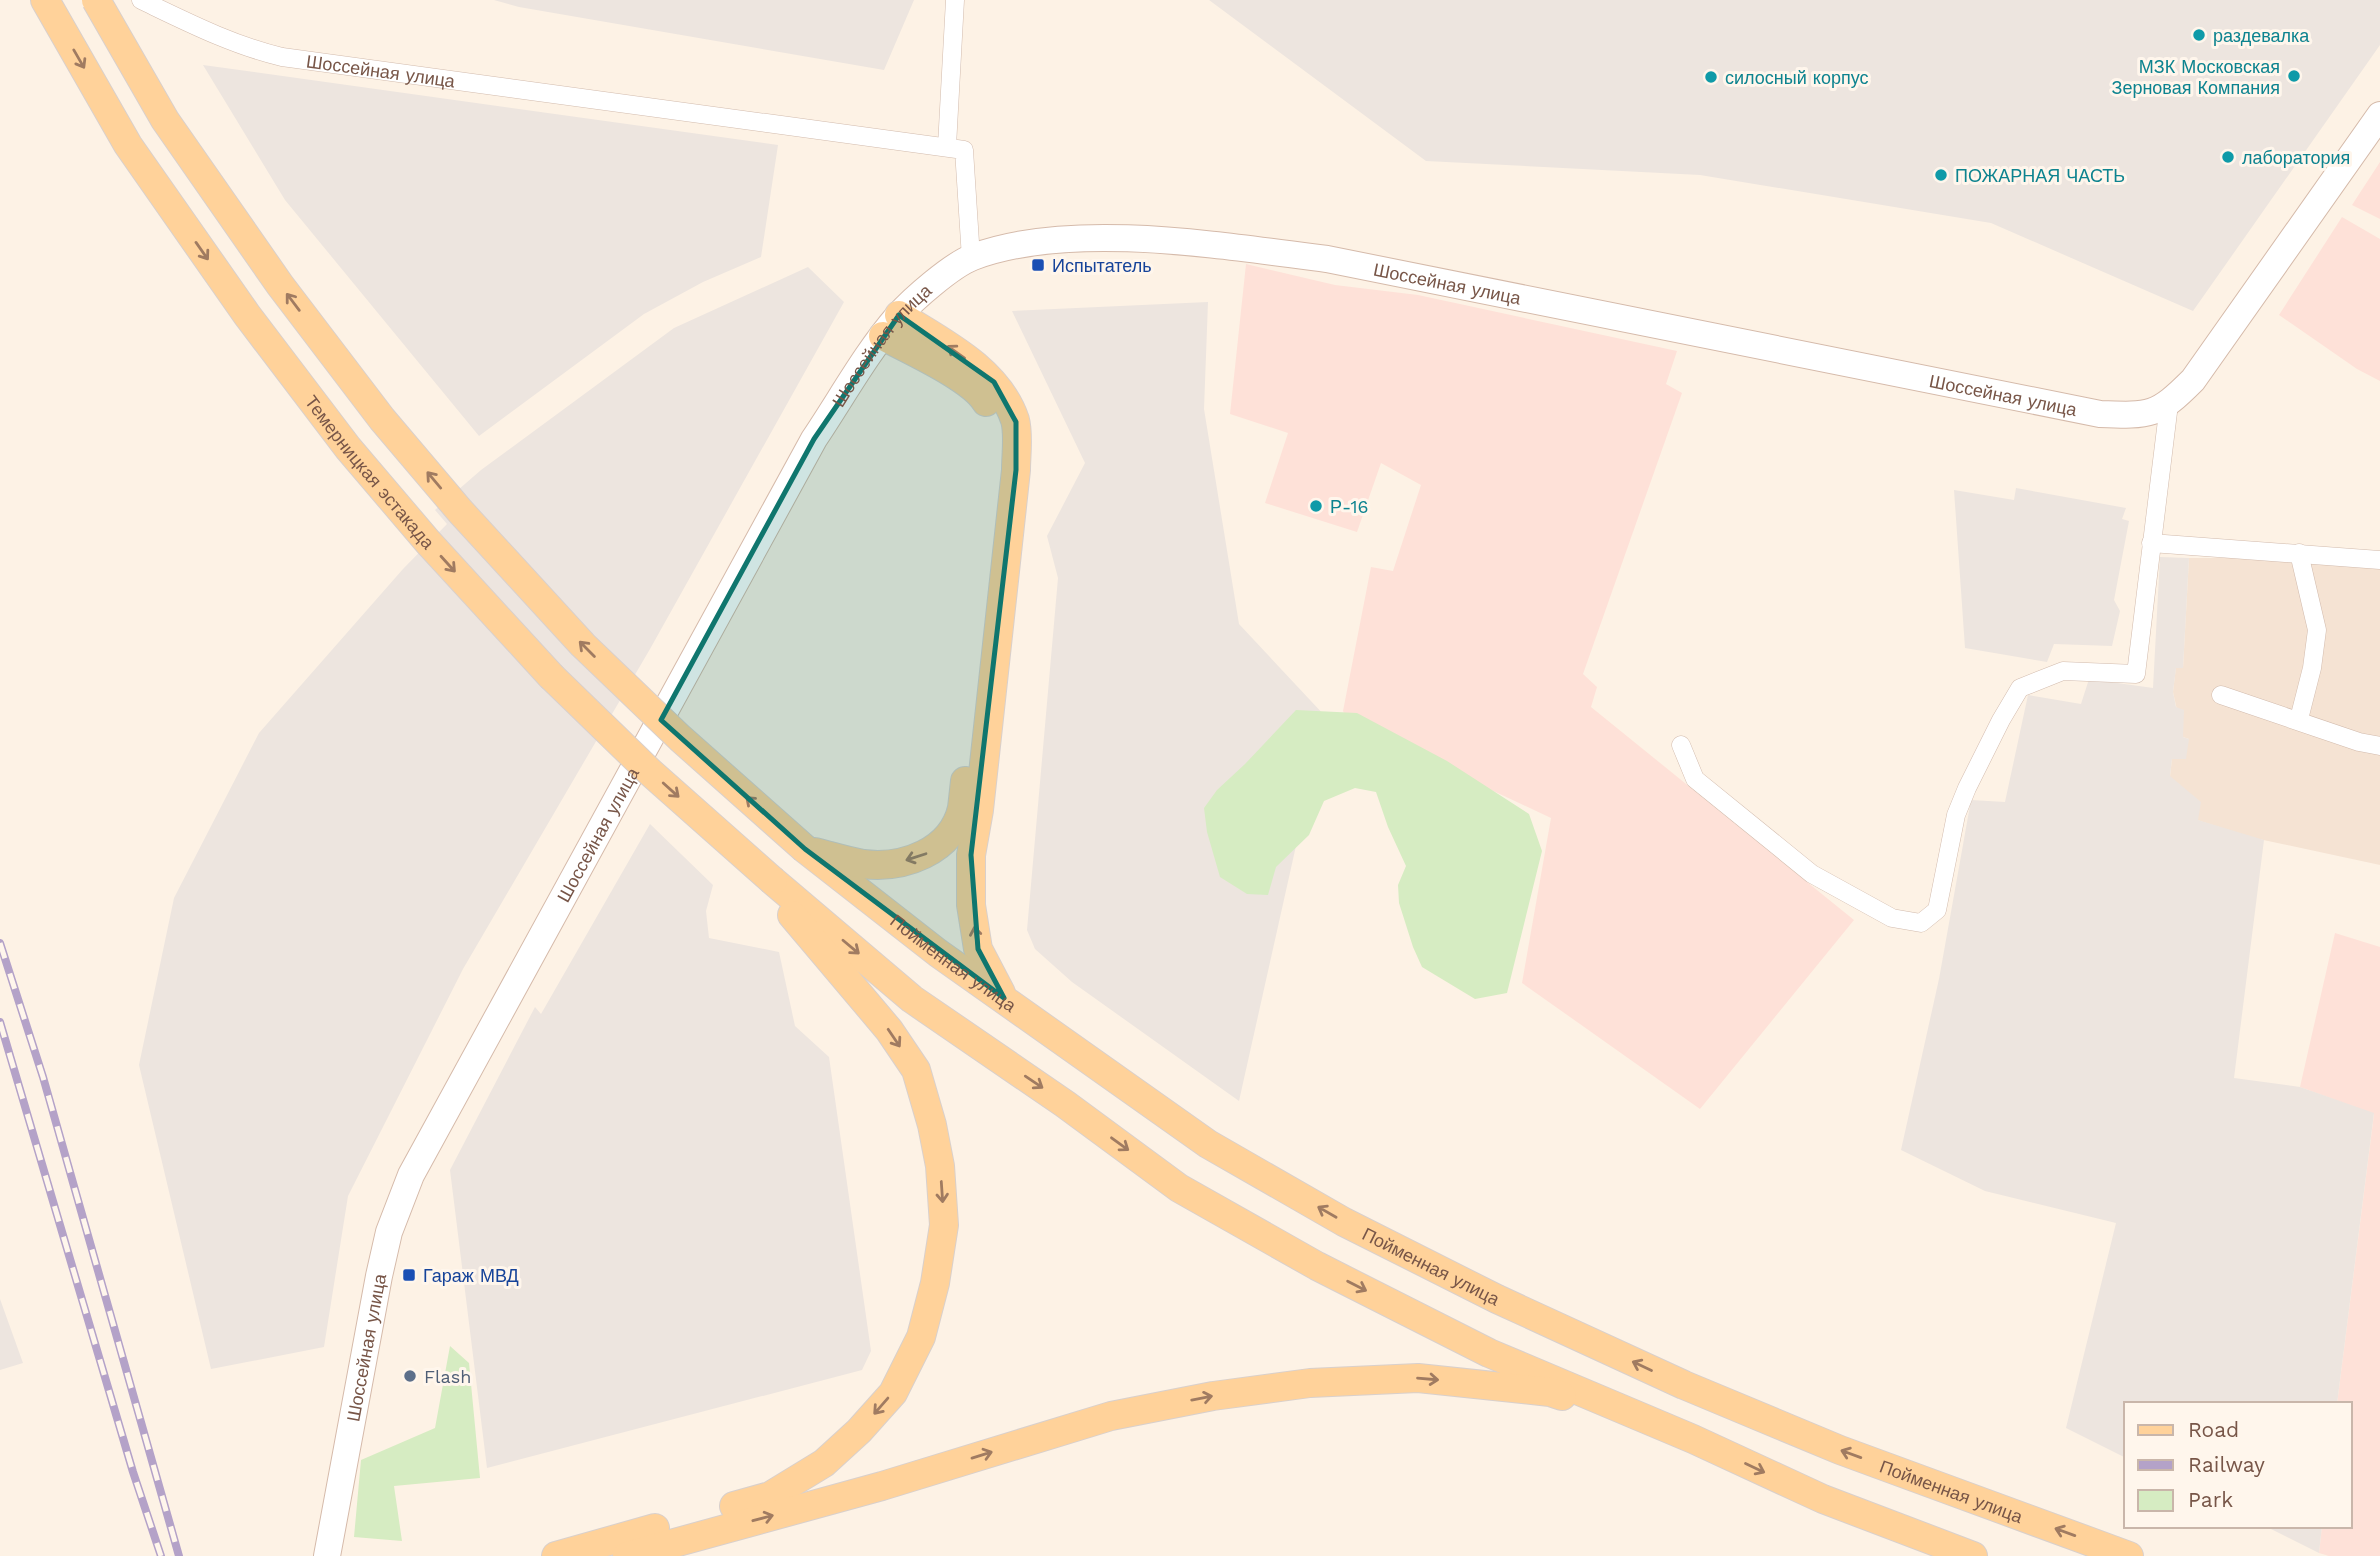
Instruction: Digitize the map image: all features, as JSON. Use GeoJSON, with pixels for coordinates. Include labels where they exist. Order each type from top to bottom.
{"type":"FeatureCollection","features":[{"type":"Feature","properties":{"kind":"main road","name":"Темерницкая эстакада"},"geometry":{"type":"LineString","coordinates":[[45,0],[128,145],[247,316],[348,448],[428,542],[551,676],[650,772],[776,884]]}},
{"type":"Feature","properties":{"kind":"main road"},"geometry":{"type":"LineString","coordinates":[[96,0],[165,120],[280,285],[382,419],[460,511],[583,645],[680,738],[805,849],[863,864],[897,863],[931,852],[950,835],[961,810],[998,475],[997,430],[982,396],[891,326]]}},
{"type":"Feature","properties":{"kind":"main road","name":"Шоссейная улица"},"geometry":{"type":"LineString","coordinates":[[327,1556],[379,1276],[389,1232],[411,1175],[814,439],[891,326],[931,285],[971,257],[1030,242],[1108,239],[1206,244],[1327,259],[2100,414],[2142,416],[2169,404],[2193,380],[2380,115]]}},
{"type":"Feature","properties":{"kind":"main road"},"geometry":{"type":"LineString","coordinates":[[891,326],[958,352],[994,382],[1016,422],[1016,470],[979,810],[971,855],[971,905],[978,949],[1004,998]]}},
{"type":"Feature","properties":{"kind":"main road","name":"Пойменная улица"},"geometry":{"type":"LineString","coordinates":[[805,849],[938,953],[1208,1144],[1344,1222],[1497,1299],[1684,1385],[1840,1450],[2129,1556]]}},
{"type":"Feature","properties":{"kind":"main road"},"geometry":{"type":"LineString","coordinates":[[776,884],[912,999],[1065,1104],[1179,1188],[1317,1266],[1489,1353],[1693,1439],[1823,1499],[1973,1556]]}},
{"type":"Feature","properties":{"kind":"main road"},"geometry":{"type":"LineString","coordinates":[[556,1556],[770,1496],[824,1463],[859,1431],[893,1393],[921,1337],[944,1225],[940,1167],[932,1125],[916,1070],[889,1030],[783,905],[776,884]]}},
{"type":"Feature","properties":{"kind":"main road"},"geometry":{"type":"LineString","coordinates":[[627,1556],[882,1486],[1111,1416],[1213,1396],[1310,1384],[1418,1378],[1550,1392],[1693,1439]]}},
{"type":"Feature","properties":{"kind":"street","name":"Шоссейная улица"},"geometry":{"type":"LineString","coordinates":[[141,0],[218,37],[251,50],[282,57],[956,148]]}},
{"type":"Feature","properties":{"kind":"street"},"geometry":{"type":"LineString","coordinates":[[955,0],[956,148],[971,257]]}},
{"type":"Feature","properties":{"kind":"street"},"geometry":{"type":"LineString","coordinates":[[1681,745],[1695,779],[1812,874],[1892,918],[1921,923],[1937,910],[1956,815],[1967,788],[2020,688],[2063,671],[2136,674],[2169,404]]}},
{"type":"Feature","properties":{"kind":"street"},"geometry":{"type":"LineString","coordinates":[[2151,543],[2380,560]]}},
{"type":"Feature","properties":{"kind":"street"},"geometry":{"type":"LineString","coordinates":[[2299,554],[2316,630],[2312,668],[2299,719]]}},
{"type":"Feature","properties":{"kind":"street"},"geometry":{"type":"LineString","coordinates":[[2221,695],[2380,746]]}},
{"type":"Feature","properties":{"kind":"highlighted area"},"geometry":{"type":"Polygon","coordinates":[[[899,315],[994,382],[1016,422],[1016,470],[971,855],[978,949],[1004,998],[805,849],[661,720],[814,439],[899,315]]]}},
{"type":"Feature","properties":{"kind":"shaded area"},"geometry":{"type":"Polygon","coordinates":[[[494,0],[914,0],[884,70],[519,7],[494,0]]]}},
{"type":"Feature","properties":{"kind":"shaded area"},"geometry":{"type":"Polygon","coordinates":[[[1209,0],[2380,0],[2380,45],[2193,311],[1991,223],[1700,175],[1426,161],[1209,0]]]}},
{"type":"Feature","properties":{"kind":"shaded area"},"geometry":{"type":"Polygon","coordinates":[[[203,65],[778,145],[761,257],[703,282],[644,314],[479,436],[285,200],[203,65]]]}},
{"type":"Feature","properties":{"kind":"shaded area"},"geometry":{"type":"Polygon","coordinates":[[[2380,162],[2380,219],[2352,205],[2380,162]]]}},
{"type":"Feature","properties":{"kind":"shaded area"},"geometry":{"type":"Polygon","coordinates":[[[2342,217],[2380,239],[2380,381],[2357,369],[2279,315],[2342,217]]]}},
{"type":"Feature","properties":{"kind":"shaded area"},"geometry":{"type":"Polygon","coordinates":[[[1246,264],[1335,285],[1418,295],[1677,351],[1666,384],[1682,393],[1583,674],[1597,687],[1591,707],[1854,920],[1700,1109],[1522,983],[1551,818],[1348,723],[1343,711],[1371,567],[1393,571],[1421,485],[1381,463],[1357,532],[1265,503],[1288,433],[1230,414],[1246,264]]]}},
{"type":"Feature","properties":{"kind":"shaded area"},"geometry":{"type":"Polygon","coordinates":[[[808,267],[844,302],[650,649],[463,969],[348,1196],[324,1347],[211,1369],[139,1065],[174,898],[259,733],[403,569],[447,524],[435,510],[481,470],[674,328],[808,267]]]}},
{"type":"Feature","properties":{"kind":"shaded area"},"geometry":{"type":"Polygon","coordinates":[[[1208,302],[1204,409],[1239,624],[1325,716],[1239,1101],[1072,982],[1035,949],[1027,930],[1058,578],[1047,536],[1085,463],[1012,311],[1208,302]]]}},
{"type":"Feature","properties":{"kind":"shaded area"},"geometry":{"type":"Polygon","coordinates":[[[2016,488],[2126,508],[2122,519],[2129,521],[2114,600],[2120,611],[2112,646],[2054,644],[2047,662],[1965,648],[1954,490],[2014,500],[2016,488]]]}},
{"type":"Feature","properties":{"kind":"shaded area"},"geometry":{"type":"Polygon","coordinates":[[[2160,557],[2189,558],[2183,668],[2176,668],[2173,692],[2176,707],[2184,710],[2183,737],[2189,739],[2186,759],[2172,759],[2170,776],[2201,802],[2198,820],[2264,840],[2234,1078],[2300,1087],[2374,1113],[2337,1402],[2124,1402],[2124,1457],[2066,1428],[2116,1223],[1985,1191],[1901,1150],[1939,979],[1971,800],[2005,802],[2028,695],[2081,704],[2089,679],[2153,688],[2160,557]]]}},
{"type":"Feature","properties":{"kind":"shaded area"},"geometry":{"type":"Polygon","coordinates":[[[2189,558],[2290,558],[2380,565],[2380,865],[2254,838],[2197,820],[2170,777],[2172,758],[2189,739],[2183,737],[2173,692],[2176,667],[2183,668],[2189,558]]]}},
{"type":"Feature","properties":{"kind":"shaded area"},"geometry":{"type":"Polygon","coordinates":[[[650,824],[713,885],[706,911],[709,938],[779,952],[795,1026],[829,1057],[871,1351],[862,1370],[487,1468],[450,1170],[535,1007],[541,1014],[650,824]]]}},
{"type":"Feature","properties":{"kind":"shaded area"},"geometry":{"type":"Polygon","coordinates":[[[2335,933],[2380,947],[2380,1556],[2329,1556],[2319,1553],[2322,1528],[2352,1528],[2352,1402],[2337,1402],[2374,1114],[2300,1087],[2335,933]]]}},
{"type":"Feature","properties":{"kind":"shaded area"},"geometry":{"type":"Polygon","coordinates":[[[0,1299],[23,1363],[0,1370],[0,1299]]]}},
{"type":"Feature","properties":{"kind":"shaded area"},"geometry":{"type":"Polygon","coordinates":[[[2269,1528],[2322,1528],[2319,1553],[2269,1528]]]}},
{"type":"Feature","properties":{"kind":"green space"},"geometry":{"type":"Polygon","coordinates":[[[1296,710],[1357,713],[1447,761],[1529,814],[1542,851],[1507,993],[1475,999],[1422,967],[1399,903],[1398,885],[1406,866],[1376,792],[1355,788],[1324,801],[1309,835],[1276,867],[1268,895],[1247,894],[1220,877],[1207,832],[1204,808],[1217,790],[1296,710]]]}},
{"type":"Feature","properties":{"kind":"green space"},"geometry":{"type":"Polygon","coordinates":[[[450,1346],[469,1363],[480,1478],[394,1486],[402,1541],[354,1537],[361,1460],[435,1428],[450,1346]]]}},
{"type":"Feature","properties":{"kind":"railway"},"geometry":{"type":"LineString","coordinates":[[0,943],[43,1077],[179,1556]]}},
{"type":"Feature","properties":{"kind":"railway"},"geometry":{"type":"LineString","coordinates":[[0,1022],[133,1472],[161,1556]]}},
{"type":"Feature","properties":{"kind":"place","name":"раздевалка"},"geometry":{"type":"Point","coordinates":[2199,35]}},
{"type":"Feature","properties":{"kind":"place","name":"МЗК Московская Зерновая Компания"},"geometry":{"type":"Point","coordinates":[2294,76]}},
{"type":"Feature","properties":{"kind":"place","name":"силосный корпус"},"geometry":{"type":"Point","coordinates":[1711,77]}},
{"type":"Feature","properties":{"kind":"place","name":"лаборатория"},"geometry":{"type":"Point","coordinates":[2228,157]}},
{"type":"Feature","properties":{"kind":"place","name":"ПОЖАРНАЯ ЧАСТЬ"},"geometry":{"type":"Point","coordinates":[1941,175]}},
{"type":"Feature","properties":{"kind":"place","name":"Испытатель"},"geometry":{"type":"Point","coordinates":[1038,265]}},
{"type":"Feature","properties":{"kind":"place","name":"Р-16"},"geometry":{"type":"Point","coordinates":[1316,506]}},
{"type":"Feature","properties":{"kind":"place","name":"Гараж МВД"},"geometry":{"type":"Point","coordinates":[409,1275]}},
{"type":"Feature","properties":{"kind":"place","name":"Flash"},"geometry":{"type":"Point","coordinates":[410,1376]}}]}
